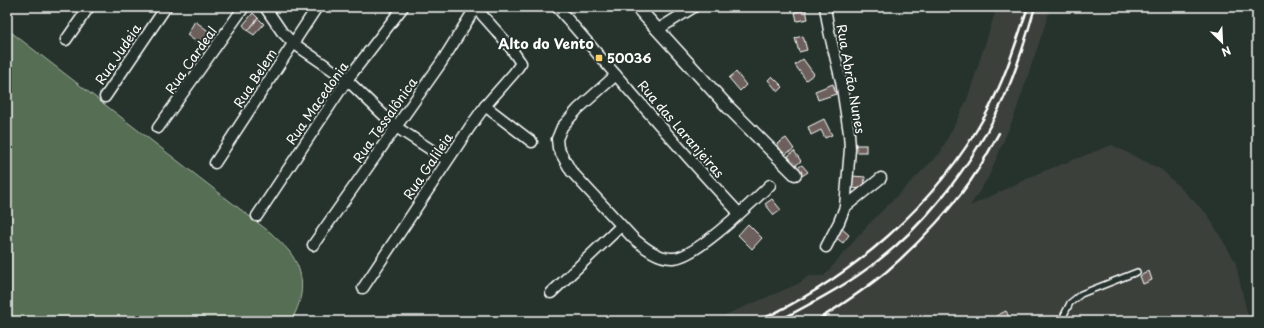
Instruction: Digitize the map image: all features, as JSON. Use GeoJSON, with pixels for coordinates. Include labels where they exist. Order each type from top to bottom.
{"type":"FeatureCollection","features":[{"type":"Feature","properties":{"kind":"street"},"geometry":{"type":"LineString","coordinates":[[66,40],[89,7]]}},
{"type":"Feature","properties":{"kind":"street","name":"Rua Judeia"},"geometry":{"type":"LineString","coordinates":[[105,97],[166,7]]}},
{"type":"Feature","properties":{"kind":"street","name":"Rua Cardeal"},"geometry":{"type":"LineString","coordinates":[[158,128],[244,7]]}},
{"type":"Feature","properties":{"kind":"street"},"geometry":{"type":"LineString","coordinates":[[264,7],[282,32],[293,43],[347,80],[396,127],[447,160]]}},
{"type":"Feature","properties":{"kind":"street","name":"Rua Belem"},"geometry":{"type":"LineString","coordinates":[[215,162],[317,7]]}},
{"type":"Feature","properties":{"kind":"street","name":"Rua Macedonia"},"geometry":{"type":"LineString","coordinates":[[257,216],[347,80],[403,7]]}},
{"type":"Feature","properties":{"kind":"street","name":"Rua Galileia"},"geometry":{"type":"LineString","coordinates":[[363,288],[447,160],[485,106],[521,63],[508,44],[475,7]]}},
{"type":"Feature","properties":{"kind":"street","name":"Rua Tessalônica"},"geometry":{"type":"LineString","coordinates":[[313,245],[441,63],[475,7]]}},
{"type":"Feature","properties":{"kind":"street","name":"Rua das Laranjeiras"},"geometry":{"type":"LineString","coordinates":[[557,7],[668,136],[739,213]]}},
{"type":"Feature","properties":{"kind":"street"},"geometry":{"type":"LineString","coordinates":[[637,7],[728,107],[795,174]]}},
{"type":"Feature","properties":{"kind":"street"},"geometry":{"type":"LineString","coordinates":[[657,30],[694,7]]}},
{"type":"Feature","properties":{"kind":"street","name":"Rua Abrão Nunes"},"geometry":{"type":"LineString","coordinates":[[825,7],[841,81],[849,133],[849,166],[845,208],[826,247]]}},
{"type":"Feature","properties":{"kind":"street"},"geometry":{"type":"LineString","coordinates":[[616,74],[578,109],[562,127],[557,139],[558,148],[571,171],[621,226],[643,246],[664,257],[672,259],[689,254],[718,232],[770,185]]}},
{"type":"Feature","properties":{"kind":"street"},"geometry":{"type":"LineString","coordinates":[[485,106],[532,142]]}},
{"type":"Feature","properties":{"kind":"street"},"geometry":{"type":"LineString","coordinates":[[845,208],[881,178]]}},
{"type":"Feature","properties":{"kind":"street"},"geometry":{"type":"LineString","coordinates":[[552,293],[621,226]]}},
{"type":"Feature","properties":{"kind":"lane"},"geometry":{"type":"LineString","coordinates":[[1061,321],[1070,303],[1081,294],[1137,272]]}},
{"type":"Feature","properties":{"kind":"shaded area"},"geometry":{"type":"Polygon","coordinates":[[[997,7],[1051,7],[1015,114],[989,176],[970,206],[1039,173],[1112,145],[1162,170],[1207,214],[1235,261],[1249,321],[711,321],[798,284],[809,276],[824,276],[868,225],[940,153],[967,100],[997,7]]]}},
{"type":"Feature","properties":{"kind":"green space"},"geometry":{"type":"Polygon","coordinates":[[[7,29],[271,233],[289,251],[295,259],[301,276],[302,285],[299,303],[291,321],[7,321],[7,29]]]}},
{"type":"Feature","properties":{"kind":"building"},"geometry":{"type":"Polygon","coordinates":[[[806,10],[808,19],[797,21],[795,12],[806,10]]]}},
{"type":"Feature","properties":{"kind":"building"},"geometry":{"type":"Polygon","coordinates":[[[253,13],[258,18],[248,31],[243,25],[253,13]]]}},
{"type":"Feature","properties":{"kind":"building"},"geometry":{"type":"Polygon","coordinates":[[[258,18],[264,24],[254,35],[248,31],[258,18]]]}},
{"type":"Feature","properties":{"kind":"building"},"geometry":{"type":"Polygon","coordinates":[[[195,21],[215,36],[206,49],[187,35],[195,21]]]}},
{"type":"Feature","properties":{"kind":"building"},"geometry":{"type":"Polygon","coordinates":[[[803,36],[807,50],[799,52],[795,38],[803,36]]]}},
{"type":"Feature","properties":{"kind":"building"},"geometry":{"type":"Polygon","coordinates":[[[803,59],[814,74],[806,80],[795,65],[803,59]]]}},
{"type":"Feature","properties":{"kind":"building"},"geometry":{"type":"Polygon","coordinates":[[[736,72],[746,85],[740,91],[729,78],[736,72]]]}},
{"type":"Feature","properties":{"kind":"building"},"geometry":{"type":"Polygon","coordinates":[[[772,76],[783,87],[778,92],[768,80],[772,76]]]}},
{"type":"Feature","properties":{"kind":"building"},"geometry":{"type":"Polygon","coordinates":[[[833,84],[836,94],[818,100],[815,91],[833,84]]]}},
{"type":"Feature","properties":{"kind":"building"},"geometry":{"type":"Polygon","coordinates":[[[824,119],[832,135],[825,138],[821,130],[811,135],[808,127],[824,119]]]}},
{"type":"Feature","properties":{"kind":"building"},"geometry":{"type":"Polygon","coordinates":[[[786,138],[794,149],[784,155],[777,144],[786,138]]]}},
{"type":"Feature","properties":{"kind":"building"},"geometry":{"type":"Polygon","coordinates":[[[851,145],[866,145],[866,152],[851,152],[851,145]]]}},
{"type":"Feature","properties":{"kind":"building"},"geometry":{"type":"Polygon","coordinates":[[[794,151],[801,161],[795,166],[788,156],[794,151]]]}},
{"type":"Feature","properties":{"kind":"building"},"geometry":{"type":"Polygon","coordinates":[[[802,165],[808,172],[802,176],[796,169],[802,165]]]}},
{"type":"Feature","properties":{"kind":"building"},"geometry":{"type":"Polygon","coordinates":[[[852,176],[865,177],[864,189],[851,188],[852,176]]]}},
{"type":"Feature","properties":{"kind":"building"},"geometry":{"type":"Polygon","coordinates":[[[772,199],[781,210],[774,215],[765,204],[772,199]]]}},
{"type":"Feature","properties":{"kind":"building"},"geometry":{"type":"Polygon","coordinates":[[[748,224],[762,238],[752,249],[738,235],[748,224]]]}},
{"type":"Feature","properties":{"kind":"building"},"geometry":{"type":"Polygon","coordinates":[[[841,228],[849,235],[843,243],[835,237],[841,228]]]}},
{"type":"Feature","properties":{"kind":"building"},"geometry":{"type":"Polygon","coordinates":[[[1149,271],[1152,280],[1143,284],[1140,276],[1149,271]]]}},
{"type":"Feature","properties":{"kind":"building"},"geometry":{"type":"Polygon","coordinates":[[[1006,311],[1011,321],[999,321],[996,316],[1006,311]]]}},
{"type":"Feature","properties":{"kind":"railway"},"geometry":{"type":"LineString","coordinates":[[758,321],[793,303],[858,261],[888,236],[917,208],[942,179],[966,147],[986,114],[1009,62],[1028,7]]}},
{"type":"Feature","properties":{"kind":"railway"},"geometry":{"type":"LineString","coordinates":[[778,321],[838,288],[880,259],[902,240],[942,197],[960,174],[976,149],[1004,98],[1025,42],[1035,7]]}},
{"type":"Feature","properties":{"kind":"railway"},"geometry":{"type":"LineString","coordinates":[[816,321],[878,279],[924,236],[960,196],[982,164],[999,133]]}},
{"type":"Feature","properties":{"kind":"place","name":"50036"},"geometry":{"type":"Point","coordinates":[599,58]}},
{"type":"Feature","properties":{"kind":"district","name":"Alto do Vento"},"geometry":{"type":"Point","coordinates":[546,44]}}]}
